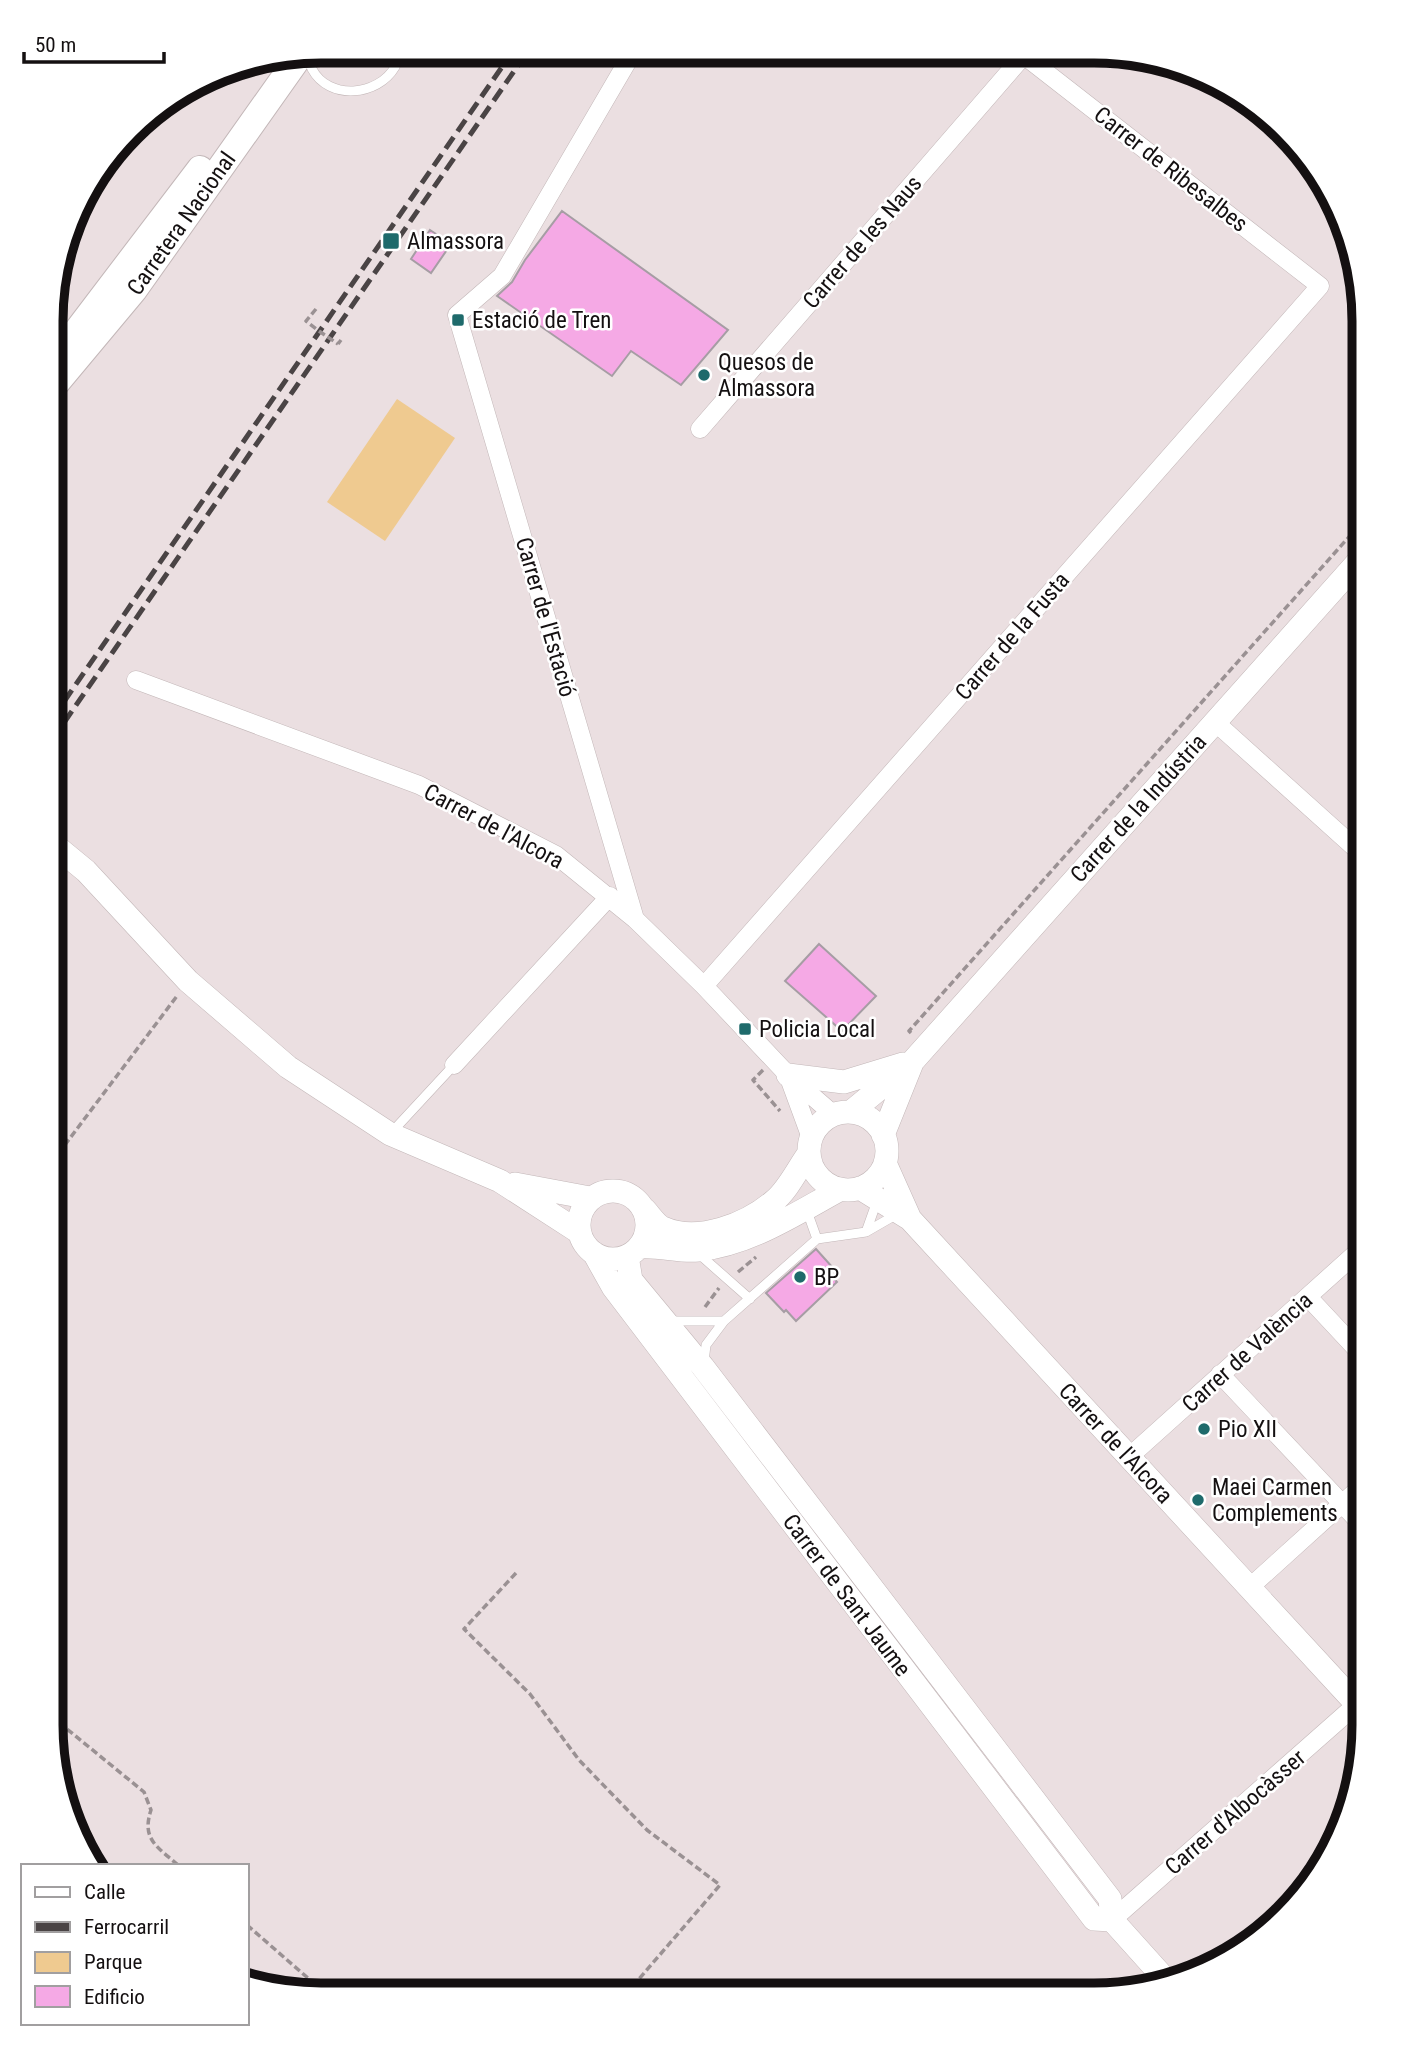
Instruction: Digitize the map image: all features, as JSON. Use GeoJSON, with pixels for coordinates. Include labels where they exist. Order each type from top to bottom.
{"type":"FeatureCollection","features":[{"type":"Feature","properties":{"kind":"main road","name":"Carretera Nacional"},"geometry":{"type":"LineString","coordinates":[[63,356],[134,290],[293,65]]}},
{"type":"Feature","properties":{"kind":"main road","name":"Carretera Nacional"},"geometry":{"type":"LineString","coordinates":[[63,356],[270,68]]}},
{"type":"Feature","properties":{"kind":"main road"},"geometry":{"type":"LineString","coordinates":[[63,356],[63,387]]}},
{"type":"Feature","properties":{"kind":"street","name":"Carrer de l'Estació"},"geometry":{"type":"LineString","coordinates":[[628,63],[502,276],[457,316],[635,919]]}},
{"type":"Feature","properties":{"kind":"street","name":"Carrer de les Naus"},"geometry":{"type":"LineString","coordinates":[[700,429],[1015,63]]}},
{"type":"Feature","properties":{"kind":"street","name":"Carrer de Ribesalbes"},"geometry":{"type":"LineString","coordinates":[[1035,63],[1320,286]]}},
{"type":"Feature","properties":{"kind":"street","name":"Carrer de la Fusta"},"geometry":{"type":"LineString","coordinates":[[704,986],[1320,286]]}},
{"type":"Feature","properties":{"kind":"street","name":"Carrer de la Indústria"},"geometry":{"type":"LineString","coordinates":[[842,1113],[919,1053],[1352,568]]}},
{"type":"Feature","properties":{"kind":"street","name":"Carrer de l'Alcora"},"geometry":{"type":"LineString","coordinates":[[136,680],[419,785],[556,855],[610,896],[635,919],[704,986],[788,1075],[842,1113]]}},
{"type":"Feature","properties":{"kind":"street"},"geometry":{"type":"LineString","coordinates":[[1215,722],[1352,845]]}},
{"type":"Feature","properties":{"kind":"street"},"geometry":{"type":"LineString","coordinates":[[63,852],[86,871],[188,981],[288,1067],[390,1134],[500,1181],[579,1232]]}},
{"type":"Feature","properties":{"kind":"street"},"geometry":{"type":"LineString","coordinates":[[454,1065],[610,896]]}},
{"type":"Feature","properties":{"kind":"street","name":"Carrer de la Indústria"},"geometry":{"type":"LineString","coordinates":[[883,1135],[919,1053]]}},
{"type":"Feature","properties":{"kind":"street"},"geometry":{"type":"LineString","coordinates":[[788,1075],[845,1082],[919,1053]]}},
{"type":"Feature","properties":{"kind":"street","name":"Carrer de l'Alcora"},"geometry":{"type":"LineString","coordinates":[[788,1075],[810,1146]]}},
{"type":"Feature","properties":{"kind":"street"},"geometry":{"type":"LineString","coordinates":[[842,1113],[862,1115],[872,1121],[883,1135],[886,1144],[885,1163],[878,1175],[859,1192],[807,1208],[756,1236],[695,1250],[657,1245],[616,1259],[605,1258],[587,1248],[579,1232],[580,1213],[590,1199],[599,1193],[620,1191],[630,1194],[662,1228],[693,1234],[732,1226],[776,1200],[810,1146],[820,1124],[842,1113]]}},
{"type":"Feature","properties":{"kind":"street"},"geometry":{"type":"LineString","coordinates":[[810,1146],[810,1162],[818,1177],[832,1187],[859,1192],[905,1216]]}},
{"type":"Feature","properties":{"kind":"street","name":"Carrer de l'Alcora"},"geometry":{"type":"LineString","coordinates":[[885,1163],[905,1216],[1352,1698]]}},
{"type":"Feature","properties":{"kind":"street"},"geometry":{"type":"LineString","coordinates":[[500,1181],[590,1199]]}},
{"type":"Feature","properties":{"kind":"street"},"geometry":{"type":"LineString","coordinates":[[633,1251],[647,1229],[644,1209]]}},
{"type":"Feature","properties":{"kind":"street","name":"Carrer de Sant Jaume"},"geometry":{"type":"LineString","coordinates":[[633,1251],[631,1280],[703,1367],[1110,1899],[1112,1920],[1161,1974]]}},
{"type":"Feature","properties":{"kind":"street","name":"Carrer de Sant Jaume"},"geometry":{"type":"LineString","coordinates":[[594,1253],[613,1287],[1094,1919],[1112,1920]]}},
{"type":"Feature","properties":{"kind":"street","name":"Carrer de València"},"geometry":{"type":"LineString","coordinates":[[1129,1457],[1352,1257]]}},
{"type":"Feature","properties":{"kind":"street"},"geometry":{"type":"LineString","coordinates":[[1308,1297],[1352,1344]]}},
{"type":"Feature","properties":{"kind":"street"},"geometry":{"type":"LineString","coordinates":[[1220,1374],[1352,1514]]}},
{"type":"Feature","properties":{"kind":"street"},"geometry":{"type":"LineString","coordinates":[[1250,1588],[1352,1495]]}},
{"type":"Feature","properties":{"kind":"street","name":"Carrer d'Albocàsser"},"geometry":{"type":"LineString","coordinates":[[1112,1920],[1352,1717]]}},
{"type":"Feature","properties":{"kind":"lane"},"geometry":{"type":"LineString","coordinates":[[311,64],[312,69],[327,84],[347,92],[366,89],[384,80],[396,63]]}},
{"type":"Feature","properties":{"kind":"lane"},"geometry":{"type":"LineString","coordinates":[[390,1134],[454,1065]]}},
{"type":"Feature","properties":{"kind":"lane"},"geometry":{"type":"LineString","coordinates":[[859,1192],[866,1232]]}},
{"type":"Feature","properties":{"kind":"lane"},"geometry":{"type":"LineString","coordinates":[[807,1208],[817,1239]]}},
{"type":"Feature","properties":{"kind":"lane"},"geometry":{"type":"LineString","coordinates":[[703,1367],[706,1345],[724,1321],[817,1239],[866,1232],[905,1216]]}},
{"type":"Feature","properties":{"kind":"lane"},"geometry":{"type":"LineString","coordinates":[[695,1250],[750,1299]]}},
{"type":"Feature","properties":{"kind":"lane"},"geometry":{"type":"LineString","coordinates":[[664,1322],[724,1321]]}},
{"type":"Feature","properties":{"kind":"path"},"geometry":{"type":"LineString","coordinates":[[410,242],[418,248]]}},
{"type":"Feature","properties":{"kind":"path"},"geometry":{"type":"LineString","coordinates":[[316,309],[306,321],[340,342]]}},
{"type":"Feature","properties":{"kind":"path"},"geometry":{"type":"LineString","coordinates":[[919,1053],[909,1031],[1352,533]]}},
{"type":"Feature","properties":{"kind":"path"},"geometry":{"type":"LineString","coordinates":[[63,1147],[188,981]]}},
{"type":"Feature","properties":{"kind":"path"},"geometry":{"type":"LineString","coordinates":[[516,1573],[464,1629],[530,1694],[579,1760],[648,1830],[720,1885],[635,1983]]}},
{"type":"Feature","properties":{"kind":"path"},"geometry":{"type":"LineString","coordinates":[[63,1726],[144,1792],[151,1810],[147,1824],[150,1840],[177,1864]]}},
{"type":"Feature","properties":{"kind":"path"},"geometry":{"type":"LineString","coordinates":[[248,1926],[313,1983]]}},
{"type":"Feature","properties":{"kind":"green space"},"geometry":{"type":"Polygon","coordinates":[[[397,399],[455,438],[385,541],[327,502],[397,399]]]}},
{"type":"Feature","properties":{"kind":"building"},"geometry":{"type":"Polygon","coordinates":[[[562,211],[728,330],[681,385],[631,351],[612,376],[497,296],[512,282],[562,211]]]}},
{"type":"Feature","properties":{"kind":"building"},"geometry":{"type":"Polygon","coordinates":[[[430,230],[451,244],[431,273],[411,259],[430,230]]]}},
{"type":"Feature","properties":{"kind":"building"},"geometry":{"type":"Polygon","coordinates":[[[819,944],[876,996],[842,1031],[785,981],[819,944]]]}},
{"type":"Feature","properties":{"kind":"building"},"geometry":{"type":"Polygon","coordinates":[[[816,1249],[833,1268],[828,1272],[837,1282],[796,1321],[766,1293],[816,1249]]]}},
{"type":"Feature","properties":{"kind":"railway"},"geometry":{"type":"LineString","coordinates":[[63,703],[505,63]]}},
{"type":"Feature","properties":{"kind":"railway"},"geometry":{"type":"LineString","coordinates":[[63,724],[520,63]]}},
{"type":"Feature","properties":{"kind":"place","name":"Almassora"},"geometry":{"type":"Point","coordinates":[391,241]}},
{"type":"Feature","properties":{"kind":"place","name":"Estació de Tren"},"geometry":{"type":"Point","coordinates":[458,320]}},
{"type":"Feature","properties":{"kind":"place","name":"Quesos de Almassora"},"geometry":{"type":"Point","coordinates":[704,375]}},
{"type":"Feature","properties":{"kind":"place","name":"Policia Local"},"geometry":{"type":"Point","coordinates":[745,1029]}},
{"type":"Feature","properties":{"kind":"place","name":"BP"},"geometry":{"type":"Point","coordinates":[800,1277]}},
{"type":"Feature","properties":{"kind":"place","name":"Pio XII"},"geometry":{"type":"Point","coordinates":[1204,1429]}},
{"type":"Feature","properties":{"kind":"place","name":"Maei Carmen Complements"},"geometry":{"type":"Point","coordinates":[1198,1500]}}]}
